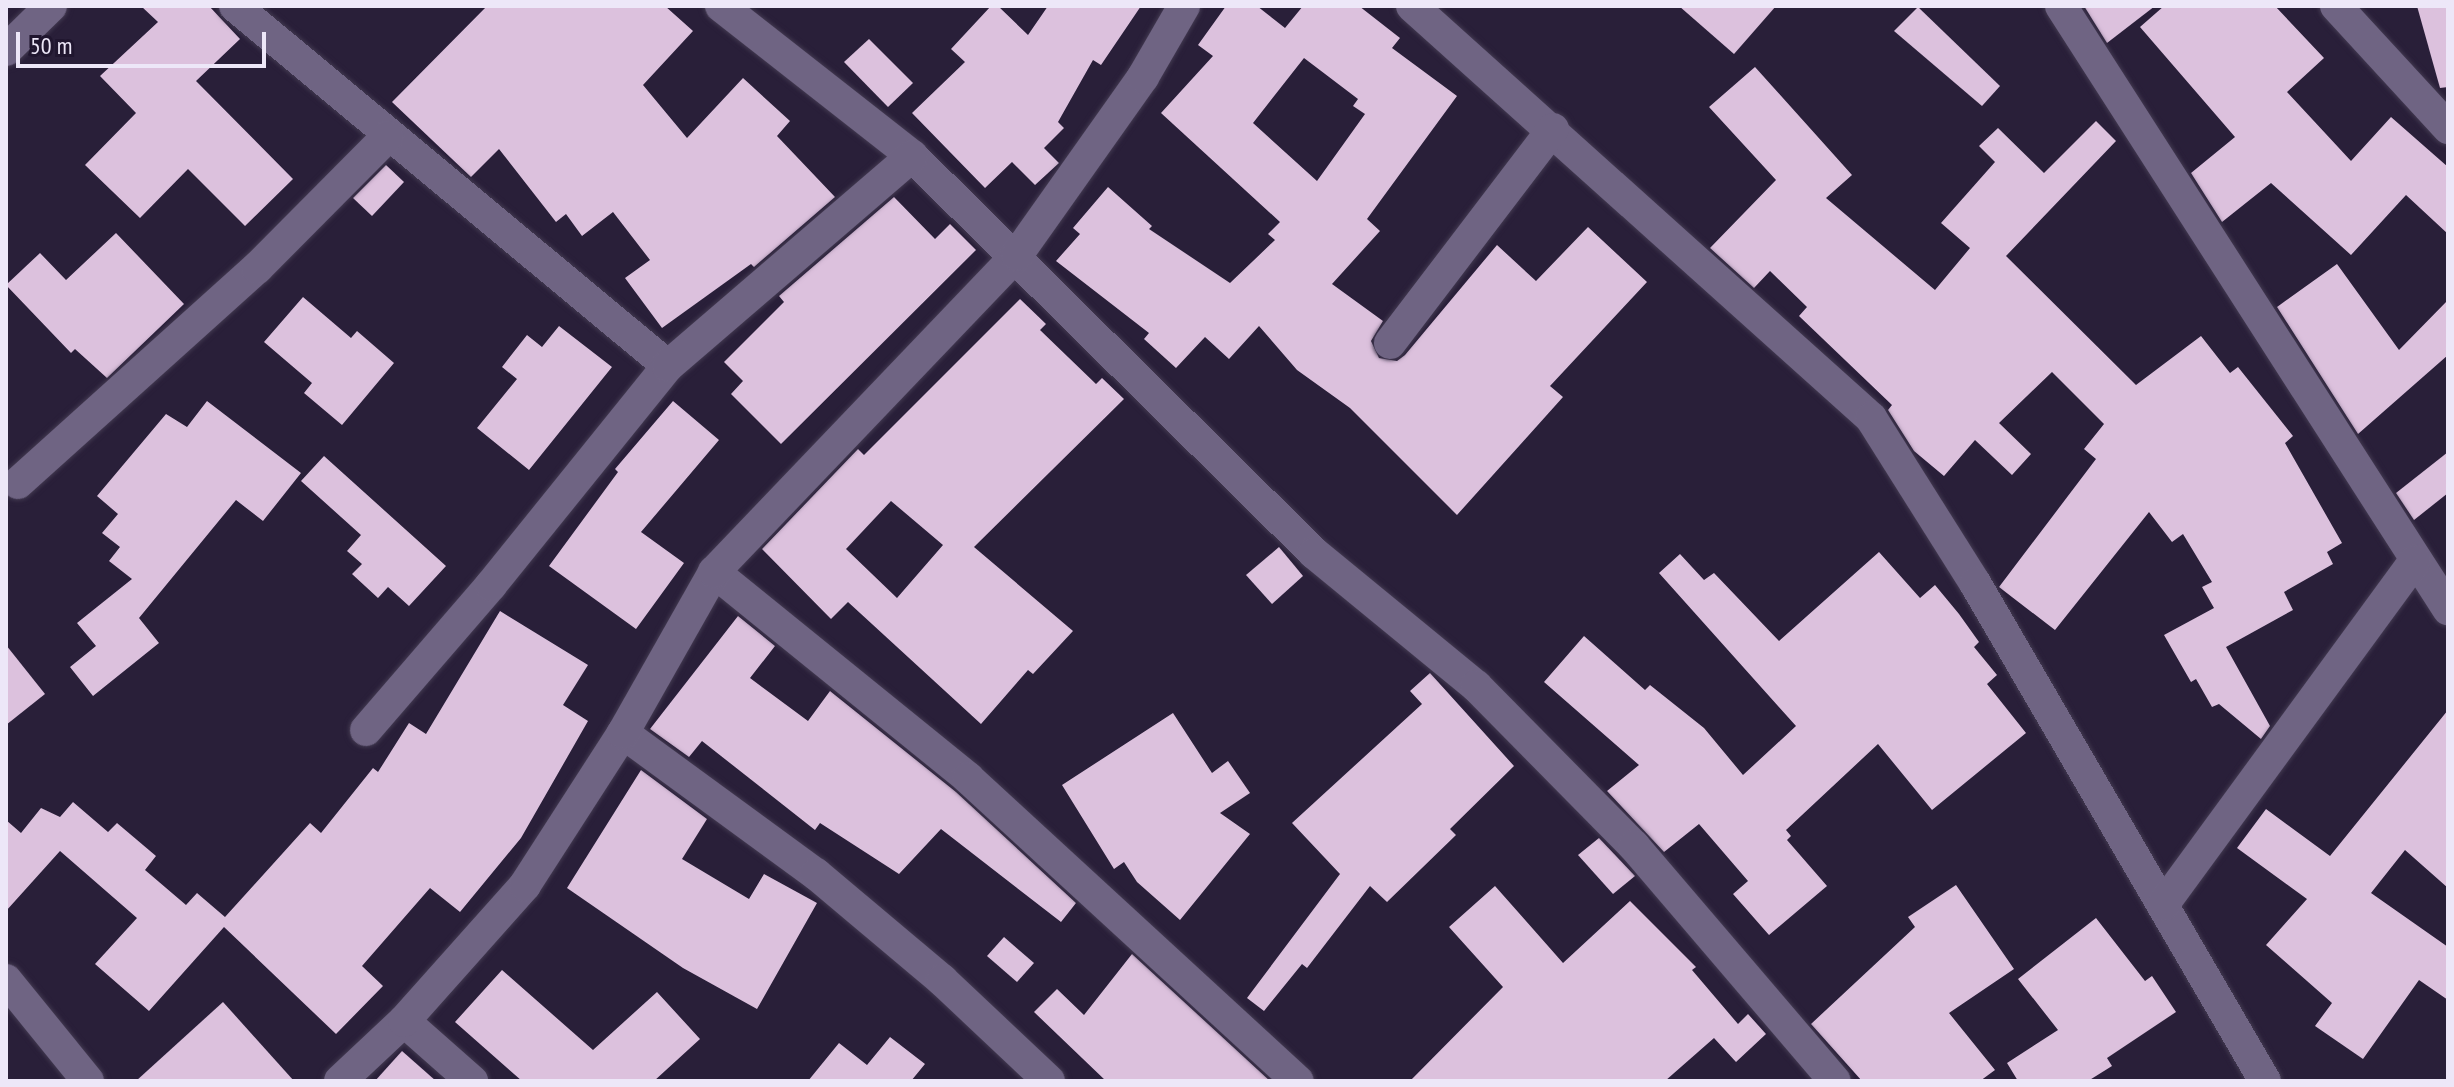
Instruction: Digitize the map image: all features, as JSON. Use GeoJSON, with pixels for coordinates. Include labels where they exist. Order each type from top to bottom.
{"type":"FeatureCollection","features":[{"type":"Feature","properties":{"kind":"street"},"geometry":{"type":"LineString","coordinates":[[6,50],[51,6]]}},
{"type":"Feature","properties":{"kind":"street"},"geometry":{"type":"LineString","coordinates":[[235,6],[387,137],[668,366]]}},
{"type":"Feature","properties":{"kind":"street"},"geometry":{"type":"LineString","coordinates":[[721,6],[912,156],[1017,255],[1314,553],[1476,686],[1634,846],[1835,1081]]}},
{"type":"Feature","properties":{"kind":"street"},"geometry":{"type":"LineString","coordinates":[[340,1081],[404,1021],[525,885],[623,733],[714,572],[1017,255],[1143,77],[1184,6]]}},
{"type":"Feature","properties":{"kind":"street"},"geometry":{"type":"LineString","coordinates":[[1412,6],[1553,129],[1871,418],[1975,583],[2265,1081]]}},
{"type":"Feature","properties":{"kind":"street"},"geometry":{"type":"LineString","coordinates":[[2061,6],[2235,271],[2448,609]]}},
{"type":"Feature","properties":{"kind":"street"},"geometry":{"type":"LineString","coordinates":[[2336,6],[2448,128]]}},
{"type":"Feature","properties":{"kind":"street"},"geometry":{"type":"LineString","coordinates":[[1390,343],[1553,129]]}},
{"type":"Feature","properties":{"kind":"street"},"geometry":{"type":"LineString","coordinates":[[18,483],[257,268],[387,137]]}},
{"type":"Feature","properties":{"kind":"street"},"geometry":{"type":"LineString","coordinates":[[366,730],[491,585],[668,366],[912,156]]}},
{"type":"Feature","properties":{"kind":"street"},"geometry":{"type":"LineString","coordinates":[[2163,905],[2415,561]]}},
{"type":"Feature","properties":{"kind":"street"},"geometry":{"type":"LineString","coordinates":[[714,572],[968,778],[1298,1081]]}},
{"type":"Feature","properties":{"kind":"street"},"geometry":{"type":"LineString","coordinates":[[623,733],[816,874],[942,980],[1049,1081]]}},
{"type":"Feature","properties":{"kind":"street"},"geometry":{"type":"LineString","coordinates":[[6,980],[88,1081]]}},
{"type":"Feature","properties":{"kind":"street"},"geometry":{"type":"LineString","coordinates":[[404,1021],[472,1081]]}},
{"type":"Feature","properties":{"kind":"building"},"geometry":{"type":"Polygon","coordinates":[[[141,6],[209,6],[240,39],[196,81],[293,179],[245,226],[188,169],[140,218],[85,165],[136,113],[100,76],[158,22],[141,6]]]}},
{"type":"Feature","properties":{"kind":"building"},"geometry":{"type":"Polygon","coordinates":[[[487,6],[665,6],[693,31],[643,85],[687,138],[743,78],[790,121],[777,136],[835,197],[754,267],[751,264],[662,328],[625,278],[650,260],[613,212],[582,236],[566,214],[556,222],[499,149],[471,177],[392,102],[487,6]]]}},
{"type":"Feature","properties":{"kind":"building"},"geometry":{"type":"Polygon","coordinates":[[[991,6],[998,6],[1028,35],[1048,6],[1141,6],[1101,65],[1093,60],[1058,122],[1064,128],[1044,148],[1059,163],[1035,185],[1012,162],[985,188],[912,113],[965,62],[951,49],[991,6]]]}},
{"type":"Feature","properties":{"kind":"building"},"geometry":{"type":"Polygon","coordinates":[[[1226,6],[1257,6],[1285,28],[1303,6],[1359,6],[1400,38],[1392,48],[1457,96],[1367,219],[1380,231],[1332,284],[1383,321],[1371,341],[1379,358],[1397,361],[1405,355],[1497,245],[1536,281],[1588,227],[1647,282],[1550,386],[1563,397],[1457,515],[1350,408],[1297,370],[1259,326],[1229,359],[1205,337],[1176,368],[1144,339],[1149,333],[1056,261],[1080,234],[1073,228],[1108,187],[1152,226],[1149,229],[1230,283],[1275,240],[1268,234],[1280,222],[1161,113],[1213,56],[1198,45],[1226,6]],[[1304,58],[1253,123],[1317,181],[1365,114],[1353,106],[1358,99],[1304,58]]]}},
{"type":"Feature","properties":{"kind":"building"},"geometry":{"type":"Polygon","coordinates":[[[1679,6],[1776,6],[1734,54],[1679,6]]]}},
{"type":"Feature","properties":{"kind":"building"},"geometry":{"type":"Polygon","coordinates":[[[2084,6],[2155,6],[2107,43],[2084,6]]]}},
{"type":"Feature","properties":{"kind":"building"},"geometry":{"type":"Polygon","coordinates":[[[2164,6],[2275,6],[2324,58],[2287,92],[2351,161],[2391,117],[2448,167],[2448,234],[2406,195],[2351,255],[2271,183],[2222,222],[2191,173],[2235,137],[2140,27],[2164,6]]]}},
{"type":"Feature","properties":{"kind":"building"},"geometry":{"type":"Polygon","coordinates":[[[2417,6],[2448,6],[2448,87],[2440,88],[2417,6]]]}},
{"type":"Feature","properties":{"kind":"building"},"geometry":{"type":"Polygon","coordinates":[[[1918,7],[2000,86],[1982,106],[1894,31],[1918,7]]]}},
{"type":"Feature","properties":{"kind":"building"},"geometry":{"type":"Polygon","coordinates":[[[869,39],[913,83],[888,107],[844,62],[869,39]]]}},
{"type":"Feature","properties":{"kind":"building"},"geometry":{"type":"Polygon","coordinates":[[[1755,67],[1852,175],[1826,198],[1935,290],[1970,248],[1941,223],[1995,162],[1979,146],[1998,128],[2044,173],[2096,121],[2116,141],[2006,256],[2136,385],[2201,336],[2230,373],[2238,367],[2293,436],[2285,443],[2342,543],[2327,552],[2333,564],[2284,592],[2293,610],[2226,647],[2270,726],[2261,739],[2219,704],[2212,707],[2196,679],[2191,682],[2164,635],[2214,608],[2202,587],[2212,582],[2183,534],[2172,542],[2149,512],[2055,630],[1999,587],[2096,459],[2084,449],[2104,424],[2052,372],[1999,423],[2031,454],[2012,475],[1975,440],[1944,476],[1914,451],[1888,410],[1892,405],[1799,316],[1807,307],[1770,271],[1754,288],[1710,248],[1776,180],[1709,107],[1755,67]]]}},
{"type":"Feature","properties":{"kind":"building"},"geometry":{"type":"Polygon","coordinates":[[[386,165],[404,182],[372,216],[353,198],[386,165]]]}},
{"type":"Feature","properties":{"kind":"building"},"geometry":{"type":"Polygon","coordinates":[[[894,197],[935,239],[950,224],[976,250],[781,444],[731,394],[743,381],[724,362],[784,302],[779,296],[894,197]]]}},
{"type":"Feature","properties":{"kind":"building"},"geometry":{"type":"Polygon","coordinates":[[[116,233],[184,304],[107,378],[75,349],[71,353],[6,285],[40,253],[66,280],[116,233]]]}},
{"type":"Feature","properties":{"kind":"building"},"geometry":{"type":"Polygon","coordinates":[[[2337,264],[2399,350],[2448,300],[2448,355],[2358,434],[2277,307],[2337,264]]]}},
{"type":"Feature","properties":{"kind":"building"},"geometry":{"type":"Polygon","coordinates":[[[303,297],[351,338],[357,331],[394,363],[342,425],[304,393],[312,383],[264,342],[303,297]]]}},
{"type":"Feature","properties":{"kind":"building"},"geometry":{"type":"Polygon","coordinates":[[[1020,299],[1046,324],[1040,330],[1096,384],[1102,378],[1124,399],[974,547],[1073,631],[1033,674],[1028,670],[981,724],[848,602],[831,619],[762,549],[858,449],[864,455],[1020,299]],[[891,501],[846,549],[897,598],[943,545],[891,501]]]}},
{"type":"Feature","properties":{"kind":"building"},"geometry":{"type":"Polygon","coordinates":[[[559,326],[612,367],[529,470],[477,428],[517,379],[502,367],[527,335],[542,347],[559,326]]]}},
{"type":"Feature","properties":{"kind":"building"},"geometry":{"type":"Polygon","coordinates":[[[207,401],[301,473],[263,521],[236,500],[139,618],[159,643],[93,696],[70,667],[96,646],[77,623],[132,579],[109,561],[120,547],[102,533],[118,514],[97,496],[166,414],[187,427],[207,401]]]}},
{"type":"Feature","properties":{"kind":"building"},"geometry":{"type":"Polygon","coordinates":[[[673,401],[719,440],[641,532],[684,563],[636,629],[549,566],[618,472],[615,469],[673,401]]]}},
{"type":"Feature","properties":{"kind":"building"},"geometry":{"type":"Polygon","coordinates":[[[2448,452],[2448,493],[2414,520],[2396,493],[2448,452]]]}},
{"type":"Feature","properties":{"kind":"building"},"geometry":{"type":"Polygon","coordinates":[[[324,456],[446,566],[409,606],[388,587],[378,598],[352,574],[362,564],[347,551],[361,535],[301,481],[324,456]]]}},
{"type":"Feature","properties":{"kind":"building"},"geometry":{"type":"Polygon","coordinates":[[[1279,547],[1303,576],[1272,604],[1246,575],[1279,547]]]}},
{"type":"Feature","properties":{"kind":"building"},"geometry":{"type":"Polygon","coordinates":[[[1879,552],[1920,598],[1935,585],[1959,614],[1979,642],[1974,647],[1997,675],[1987,684],[2026,733],[1932,810],[1878,744],[1786,830],[1791,836],[1787,840],[1827,886],[1769,935],[1733,894],[1748,881],[1699,824],[1664,852],[1607,791],[1639,765],[1544,682],[1584,636],[1645,690],[1650,685],[1704,728],[1743,775],[1796,726],[1659,573],[1680,554],[1704,580],[1714,573],[1779,641],[1879,552]]]}},
{"type":"Feature","properties":{"kind":"building"},"geometry":{"type":"Polygon","coordinates":[[[500,611],[588,665],[563,705],[588,721],[521,838],[460,912],[430,888],[362,966],[383,986],[336,1034],[224,927],[149,1011],[95,964],[137,918],[60,851],[6,911],[6,820],[21,833],[41,808],[60,817],[73,802],[108,832],[117,823],[156,856],[145,870],[186,905],[197,893],[225,917],[310,823],[321,833],[373,768],[378,772],[409,723],[426,734],[500,611]]]}},
{"type":"Feature","properties":{"kind":"building"},"geometry":{"type":"Polygon","coordinates":[[[738,616],[775,646],[750,678],[808,721],[830,691],[956,792],[1076,903],[1061,922],[941,829],[899,874],[820,823],[815,830],[702,741],[689,757],[650,729],[738,616]]]}},
{"type":"Feature","properties":{"kind":"building"},"geometry":{"type":"Polygon","coordinates":[[[6,645],[45,694],[6,725],[6,645]]]}},
{"type":"Feature","properties":{"kind":"building"},"geometry":{"type":"Polygon","coordinates":[[[1430,673],[1514,766],[1450,829],[1456,835],[1387,902],[1370,886],[1307,968],[1302,964],[1264,1011],[1247,998],[1340,874],[1292,823],[1422,704],[1410,691],[1430,673]]]}},
{"type":"Feature","properties":{"kind":"building"},"geometry":{"type":"Polygon","coordinates":[[[2448,710],[2448,888],[2405,850],[2371,893],[2448,947],[2448,1000],[2419,980],[2363,1059],[2315,1026],[2332,1003],[2266,945],[2307,899],[2237,848],[2266,809],[2330,856],[2448,710]]]}},
{"type":"Feature","properties":{"kind":"building"},"geometry":{"type":"Polygon","coordinates":[[[1173,713],[1212,773],[1228,761],[1250,793],[1220,813],[1250,834],[1180,920],[1137,882],[1124,862],[1114,869],[1062,785],[1173,713]]]}},
{"type":"Feature","properties":{"kind":"building"},"geometry":{"type":"Polygon","coordinates":[[[641,770],[707,819],[682,859],[749,899],[764,874],[817,903],[757,1009],[683,968],[567,888],[641,770]]]}},
{"type":"Feature","properties":{"kind":"building"},"geometry":{"type":"Polygon","coordinates":[[[1599,838],[1635,876],[1613,894],[1578,855],[1599,838]]]}},
{"type":"Feature","properties":{"kind":"building"},"geometry":{"type":"Polygon","coordinates":[[[1956,885],[2014,969],[1949,1013],[1995,1070],[1980,1081],[1862,1081],[1811,1024],[1915,927],[1908,917],[1956,885]]]}},
{"type":"Feature","properties":{"kind":"building"},"geometry":{"type":"Polygon","coordinates":[[[1495,886],[1563,963],[1630,901],[1696,967],[1692,970],[1738,1024],[1748,1014],[1766,1034],[1736,1062],[1714,1038],[1665,1081],[1410,1081],[1503,987],[1449,927],[1495,886]]]}},
{"type":"Feature","properties":{"kind":"building"},"geometry":{"type":"Polygon","coordinates":[[[2096,918],[2145,981],[2152,976],[2176,1012],[2107,1058],[2112,1066],[2088,1081],[2018,1081],[2007,1063],[2058,1030],[2018,979],[2096,918]]]}},
{"type":"Feature","properties":{"kind":"building"},"geometry":{"type":"Polygon","coordinates":[[[1004,937],[1034,963],[1017,982],[987,956],[1004,937]]]}},
{"type":"Feature","properties":{"kind":"building"},"geometry":{"type":"Polygon","coordinates":[[[1132,954],[1270,1081],[1106,1081],[1034,1012],[1057,989],[1084,1015],[1132,954]]]}},
{"type":"Feature","properties":{"kind":"building"},"geometry":{"type":"Polygon","coordinates":[[[502,970],[593,1050],[657,992],[700,1039],[654,1081],[522,1081],[455,1022],[502,970]]]}},
{"type":"Feature","properties":{"kind":"building"},"geometry":{"type":"Polygon","coordinates":[[[223,1002],[294,1081],[136,1081],[223,1002]]]}},
{"type":"Feature","properties":{"kind":"building"},"geometry":{"type":"Polygon","coordinates":[[[890,1037],[925,1064],[911,1081],[808,1081],[839,1043],[867,1065],[890,1037]]]}},
{"type":"Feature","properties":{"kind":"building"},"geometry":{"type":"Polygon","coordinates":[[[402,1051],[436,1081],[375,1081],[402,1051]]]}}]}
